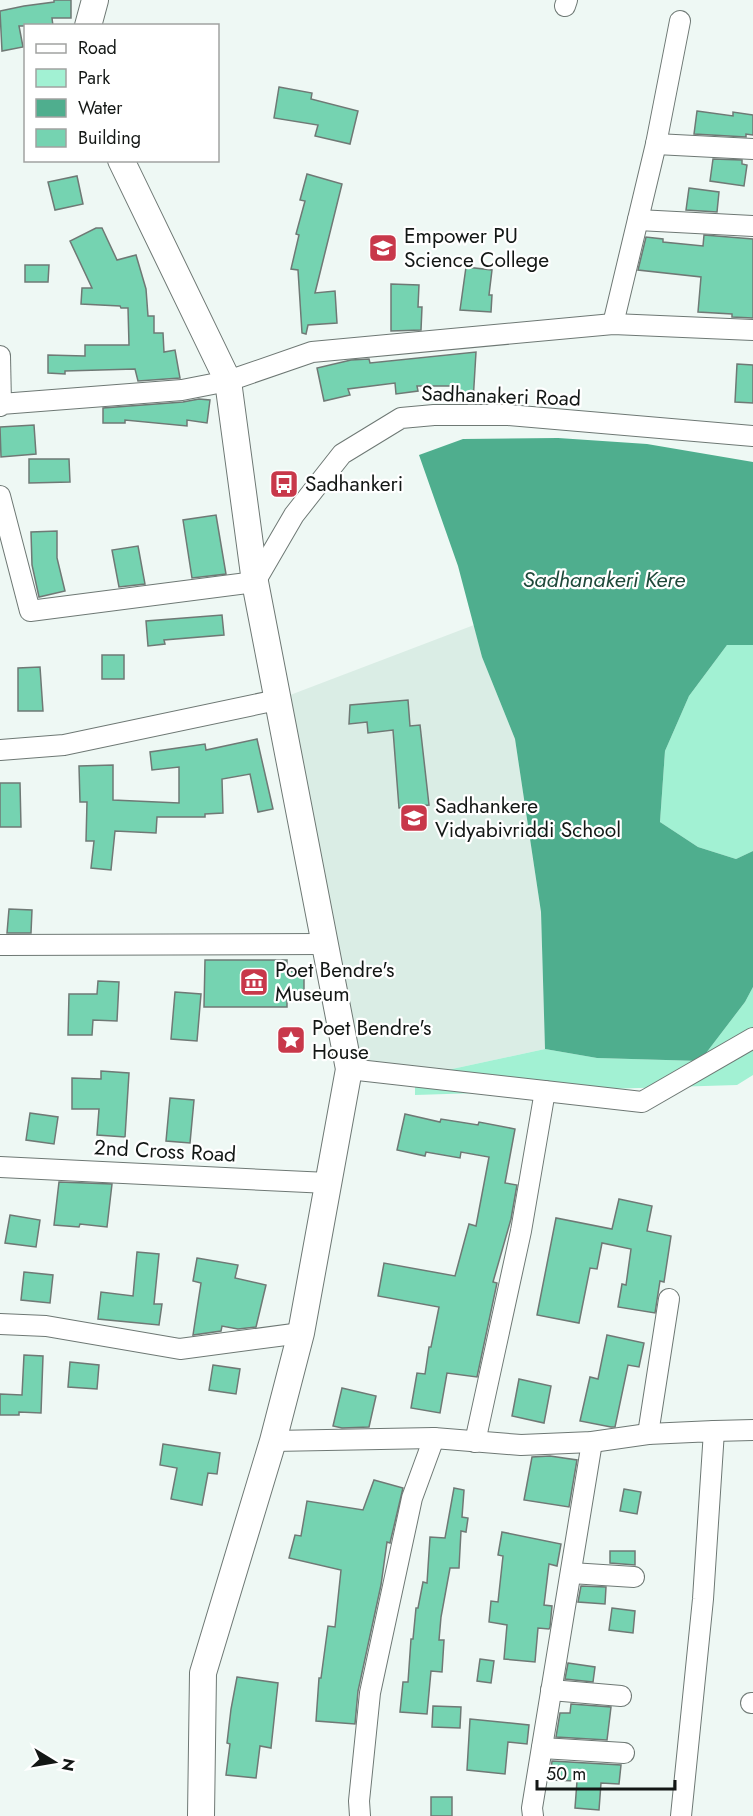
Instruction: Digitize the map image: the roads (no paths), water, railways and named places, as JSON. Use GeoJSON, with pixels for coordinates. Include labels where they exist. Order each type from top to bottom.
{"type":"FeatureCollection","features":[{"type":"Feature","properties":{"kind":"main road"},"geometry":{"type":"LineString","coordinates":[[89,24],[95,0]]}},
{"type":"Feature","properties":{"kind":"main road"},"geometry":{"type":"LineString","coordinates":[[122,162],[228,381],[255,582],[349,1069],[301,1333],[273,1441],[203,1672],[201,1816]]}},
{"type":"Feature","properties":{"kind":"street"},"geometry":{"type":"LineString","coordinates":[[614,324],[656,144],[680,21]]}},
{"type":"Feature","properties":{"kind":"street"},"geometry":{"type":"LineString","coordinates":[[656,144],[753,149]]}},
{"type":"Feature","properties":{"kind":"street"},"geometry":{"type":"LineString","coordinates":[[638,220],[753,226]]}},
{"type":"Feature","properties":{"kind":"street"},"geometry":{"type":"LineString","coordinates":[[0,356],[1,405],[182,390],[228,381],[312,352],[614,324],[753,330]]}},
{"type":"Feature","properties":{"kind":"street","name":"Sadhanakeri Road"},"geometry":{"type":"LineString","coordinates":[[255,582],[294,515],[342,454],[401,418],[434,415],[508,415],[753,436]]}},
{"type":"Feature","properties":{"kind":"street"},"geometry":{"type":"LineString","coordinates":[[0,496],[8,559],[30,611],[255,582]]}},
{"type":"Feature","properties":{"kind":"street"},"geometry":{"type":"LineString","coordinates":[[0,750],[64,745],[277,700]]}},
{"type":"Feature","properties":{"kind":"street"},"geometry":{"type":"LineString","coordinates":[[0,945],[324,944]]}},
{"type":"Feature","properties":{"kind":"street"},"geometry":{"type":"LineString","coordinates":[[349,1069],[642,1102],[753,1038]]}},
{"type":"Feature","properties":{"kind":"street"},"geometry":{"type":"LineString","coordinates":[[476,1442],[521,1232],[545,1091]]}},
{"type":"Feature","properties":{"kind":"street","name":"2nd Cross Road"},"geometry":{"type":"LineString","coordinates":[[0,1167],[328,1183]]}},
{"type":"Feature","properties":{"kind":"street"},"geometry":{"type":"LineString","coordinates":[[648,1434],[669,1299]]}},
{"type":"Feature","properties":{"kind":"street"},"geometry":{"type":"LineString","coordinates":[[0,1324],[46,1326],[180,1349],[301,1333]]}},
{"type":"Feature","properties":{"kind":"street"},"geometry":{"type":"LineString","coordinates":[[273,1441],[434,1438],[521,1445],[592,1442],[648,1434],[753,1430]]}},
{"type":"Feature","properties":{"kind":"street"},"geometry":{"type":"LineString","coordinates":[[684,1815],[703,1599],[714,1431]]}},
{"type":"Feature","properties":{"kind":"street"},"geometry":{"type":"LineString","coordinates":[[360,1816],[359,1801],[370,1693],[412,1498],[434,1438]]}},
{"type":"Feature","properties":{"kind":"street"},"geometry":{"type":"LineString","coordinates":[[533,1816],[532,1808],[592,1442]]}},
{"type":"Feature","properties":{"kind":"street"},"geometry":{"type":"LineString","coordinates":[[571,1573],[634,1577]]}},
{"type":"Feature","properties":{"kind":"street"},"geometry":{"type":"LineString","coordinates":[[551,1690],[621,1696]]}},
{"type":"Feature","properties":{"kind":"street"},"geometry":{"type":"LineString","coordinates":[[542,1748],[624,1753]]}},
{"type":"Feature","properties":{"kind":"water","name":"Sadhanakeri Kere"},"geometry":{"type":"Polygon","coordinates":[[[558,438],[647,444],[753,462],[753,645],[727,645],[689,696],[665,751],[660,822],[698,847],[736,859],[753,851],[753,987],[745,1002],[700,1061],[597,1058],[545,1049],[541,912],[515,739],[482,657],[458,566],[419,455],[463,439],[558,438]]]}},
{"type":"Feature","properties":{"kind":"place","name":"Empower PU Science College"},"geometry":{"type":"Point","coordinates":[383,248]}},
{"type":"Feature","properties":{"kind":"place","name":"Sadhankeri"},"geometry":{"type":"Point","coordinates":[284,484]}},
{"type":"Feature","properties":{"kind":"place","name":"Sadhankere Vidyabivriddi School"},"geometry":{"type":"Point","coordinates":[414,818]}},
{"type":"Feature","properties":{"kind":"place","name":"Poet Bendre's Museum"},"geometry":{"type":"Point","coordinates":[254,982]}},
{"type":"Feature","properties":{"kind":"place","name":"Poet Bendre's House"},"geometry":{"type":"Point","coordinates":[291,1040]}}]}
